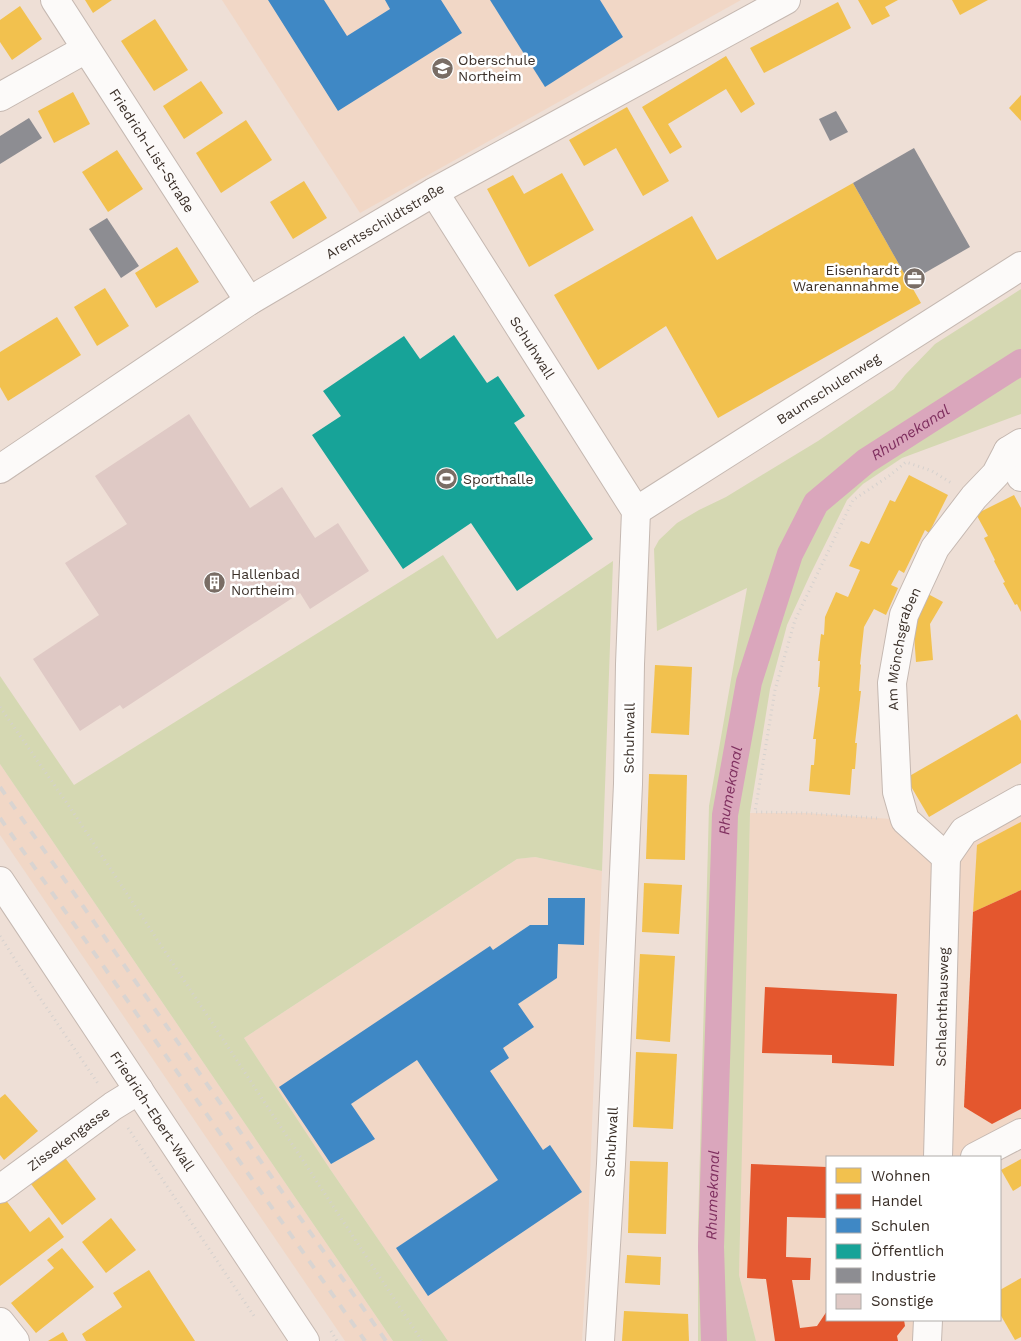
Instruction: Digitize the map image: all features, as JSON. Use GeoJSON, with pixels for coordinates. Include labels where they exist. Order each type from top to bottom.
{"type":"FeatureCollection","features":[{"type":"Feature","properties":{"kind":"street","name":"Friedrich-List-Straße"},"geometry":{"type":"LineString","coordinates":[[55,0],[250,301]]}},
{"type":"Feature","properties":{"kind":"street","name":"Arentsschildtstraße"},"geometry":{"type":"LineString","coordinates":[[0,469],[250,301],[434,192],[786,0]]}},
{"type":"Feature","properties":{"kind":"street"},"geometry":{"type":"LineString","coordinates":[[0,97],[86,49]]}},
{"type":"Feature","properties":{"kind":"street","name":"Schuhwall"},"geometry":{"type":"LineString","coordinates":[[434,192],[636,511],[630,664],[628,784],[612,1145],[600,1341]]}},
{"type":"Feature","properties":{"kind":"street","name":"Baumschulenweg"},"geometry":{"type":"LineString","coordinates":[[636,511],[1021,266]]}},
{"type":"Feature","properties":{"kind":"street","name":"Am Mönchsgraben"},"geometry":{"type":"LineString","coordinates":[[1015,447],[1021,477]]}},
{"type":"Feature","properties":{"kind":"street","name":"Am Mönchsgraben"},"geometry":{"type":"LineString","coordinates":[[905,820],[897,792],[892,683],[904,615],[935,548],[974,497],[996,474],[1015,447]]}},
{"type":"Feature","properties":{"kind":"street"},"geometry":{"type":"LineString","coordinates":[[905,820],[946,857],[964,831],[1021,799]]}},
{"type":"Feature","properties":{"kind":"street","name":"Schlachthausweg"},"geometry":{"type":"LineString","coordinates":[[938,1156],[946,857]]}},
{"type":"Feature","properties":{"kind":"street","name":"Friedrich-Ebert-Wall"},"geometry":{"type":"LineString","coordinates":[[0,881],[305,1341]]}},
{"type":"Feature","properties":{"kind":"street","name":"Zissekengasse"},"geometry":{"type":"LineString","coordinates":[[0,1189],[113,1106],[139,1090]]}},
{"type":"Feature","properties":{"kind":"street"},"geometry":{"type":"LineString","coordinates":[[976,1156],[1021,1132]]}},
{"type":"Feature","properties":{"kind":"street"},"geometry":{"type":"LineString","coordinates":[[927,1341],[928,1321]]}},
{"type":"Feature","properties":{"kind":"street"},"geometry":{"type":"LineString","coordinates":[[0,1322],[14,1341]]}},
{"type":"Feature","properties":{"kind":"path"},"geometry":{"type":"LineString","coordinates":[[905,820],[806,813],[755,812],[775,690],[795,620],[853,500],[906,462],[932,470],[974,497]]}},
{"type":"Feature","properties":{"kind":"path"},"geometry":{"type":"LineString","coordinates":[[0,707],[71,809],[422,1341]]}},
{"type":"Feature","properties":{"kind":"path"},"geometry":{"type":"LineString","coordinates":[[0,936],[254,1317]]}},
{"type":"Feature","properties":{"kind":"shaded area","name":"Oberschule Northeim"},"geometry":{"type":"Polygon","coordinates":[[[222,0],[741,0],[360,213],[222,0]]]}},
{"type":"Feature","properties":{"kind":"shaded area"},"geometry":{"type":"Polygon","coordinates":[[[0,764],[393,1341],[345,1341],[0,835],[0,764]]]}},
{"type":"Feature","properties":{"kind":"shaded area"},"geometry":{"type":"Polygon","coordinates":[[[1021,798],[1021,1133],[977,1156],[826,1156],[826,1321],[928,1321],[927,1341],[756,1341],[739,1275],[750,813],[806,813],[905,820],[946,857],[1021,798]]]}},
{"type":"Feature","properties":{"kind":"shaded area"},"geometry":{"type":"Polygon","coordinates":[[[535,857],[602,871],[582,1341],[448,1341],[330,1169],[244,1038],[517,859],[535,857]]]}},
{"type":"Feature","properties":{"kind":"green space"},"geometry":{"type":"Polygon","coordinates":[[[1021,289],[1021,414],[902,458],[863,484],[847,500],[787,625],[770,689],[750,813],[739,1275],[756,1341],[698,1341],[698,1228],[709,806],[747,588],[657,631],[654,549],[659,540],[677,523],[726,497],[818,441],[894,389],[935,344],[1021,289]]]}},
{"type":"Feature","properties":{"kind":"green space"},"geometry":{"type":"Polygon","coordinates":[[[443,555],[497,639],[613,561],[602,871],[535,857],[517,859],[244,1038],[330,1169],[448,1341],[393,1341],[0,764],[0,676],[74,785],[443,555]]]}},
{"type":"Feature","properties":{"kind":"building: Wohnen"},"geometry":{"type":"Polygon","coordinates":[[[85,0],[112,0],[93,13],[85,0]]]}},
{"type":"Feature","properties":{"kind":"building: Wohnen"},"geometry":{"type":"Polygon","coordinates":[[[858,0],[898,0],[885,7],[890,16],[872,25],[858,0]]]}},
{"type":"Feature","properties":{"kind":"building: Wohnen"},"geometry":{"type":"Polygon","coordinates":[[[952,0],[988,0],[960,15],[952,0]]]}},
{"type":"Feature","properties":{"kind":"building: Wohnen"},"geometry":{"type":"Polygon","coordinates":[[[838,2],[851,28],[764,73],[750,48],[838,2]]]}},
{"type":"Feature","properties":{"kind":"building: Wohnen"},"geometry":{"type":"Polygon","coordinates":[[[20,6],[42,39],[12,60],[0,42],[0,20],[20,6]]]}},
{"type":"Feature","properties":{"kind":"building: Wohnen"},"geometry":{"type":"Polygon","coordinates":[[[155,19],[188,70],[154,91],[121,41],[155,19]]]}},
{"type":"Feature","properties":{"kind":"building: Wohnen"},"geometry":{"type":"Polygon","coordinates":[[[726,56],[755,104],[741,113],[726,89],[668,124],[682,147],[670,154],[642,107],[726,56]]]}},
{"type":"Feature","properties":{"kind":"building: Wohnen"},"geometry":{"type":"Polygon","coordinates":[[[201,81],[223,113],[184,139],[163,106],[201,81]]]}},
{"type":"Feature","properties":{"kind":"building: Wohnen"},"geometry":{"type":"Polygon","coordinates":[[[73,92],[90,124],[54,143],[38,111],[73,92]]]}},
{"type":"Feature","properties":{"kind":"building: Wohnen"},"geometry":{"type":"Polygon","coordinates":[[[1021,95],[1021,121],[1009,108],[1021,95]]]}},
{"type":"Feature","properties":{"kind":"building: Wohnen"},"geometry":{"type":"Polygon","coordinates":[[[627,107],[669,181],[643,196],[616,148],[584,166],[569,140],[627,107]]]}},
{"type":"Feature","properties":{"kind":"building: Wohnen"},"geometry":{"type":"Polygon","coordinates":[[[246,120],[272,160],[221,193],[196,153],[246,120]]]}},
{"type":"Feature","properties":{"kind":"building: Wohnen"},"geometry":{"type":"Polygon","coordinates":[[[117,150],[143,189],[108,212],[82,172],[117,150]]]}},
{"type":"Feature","properties":{"kind":"building: Wohnen"},"geometry":{"type":"Polygon","coordinates":[[[562,173],[594,230],[529,267],[487,189],[513,175],[524,194],[562,173]]]}},
{"type":"Feature","properties":{"kind":"building: Wohnen"},"geometry":{"type":"Polygon","coordinates":[[[304,181],[327,218],[293,239],[270,202],[304,181]]]}},
{"type":"Feature","properties":{"kind":"building: Wohnen"},"geometry":{"type":"Polygon","coordinates":[[[853,183],[921,303],[718,418],[666,326],[598,370],[554,295],[692,216],[717,260],[853,183]]]}},
{"type":"Feature","properties":{"kind":"building: Wohnen"},"geometry":{"type":"Polygon","coordinates":[[[177,247],[199,282],[156,308],[135,273],[177,247]]]}},
{"type":"Feature","properties":{"kind":"building: Wohnen"},"geometry":{"type":"Polygon","coordinates":[[[105,288],[129,326],[97,346],[74,307],[105,288]]]}},
{"type":"Feature","properties":{"kind":"building: Wohnen"},"geometry":{"type":"Polygon","coordinates":[[[57,317],[81,355],[8,401],[0,387],[0,352],[57,317]]]}},
{"type":"Feature","properties":{"kind":"building: Wohnen"},"geometry":{"type":"Polygon","coordinates":[[[909,475],[948,495],[929,533],[925,530],[904,573],[899,570],[891,585],[898,588],[886,615],[874,609],[864,627],[860,664],[859,691],[861,691],[855,743],[857,743],[855,769],[852,769],[850,795],[809,791],[811,765],[814,765],[816,739],[813,739],[820,687],[818,687],[820,661],[818,661],[821,634],[824,635],[825,617],[836,592],[848,597],[860,570],[849,566],[861,541],[869,544],[890,500],[895,502],[909,475]]]}},
{"type":"Feature","properties":{"kind":"building: Wohnen"},"geometry":{"type":"Polygon","coordinates":[[[1014,495],[1021,508],[1021,612],[1003,583],[1005,582],[984,538],[988,536],[976,514],[1014,495]]]}},
{"type":"Feature","properties":{"kind":"building: Wohnen"},"geometry":{"type":"Polygon","coordinates":[[[928,594],[943,602],[930,624],[933,660],[916,662],[913,621],[928,594]]]}},
{"type":"Feature","properties":{"kind":"building: Wohnen"},"geometry":{"type":"Polygon","coordinates":[[[655,665],[692,667],[689,735],[651,733],[655,665]]]}},
{"type":"Feature","properties":{"kind":"building: Wohnen"},"geometry":{"type":"Polygon","coordinates":[[[1017,714],[1021,721],[1021,763],[929,817],[906,778],[1017,714]]]}},
{"type":"Feature","properties":{"kind":"building: Wohnen"},"geometry":{"type":"Polygon","coordinates":[[[649,774],[687,775],[685,860],[646,859],[649,774]]]}},
{"type":"Feature","properties":{"kind":"building: Wohnen"},"geometry":{"type":"Polygon","coordinates":[[[1021,822],[1021,890],[973,912],[977,845],[1021,822]]]}},
{"type":"Feature","properties":{"kind":"building: Wohnen"},"geometry":{"type":"Polygon","coordinates":[[[644,883],[682,885],[679,934],[642,932],[644,883]]]}},
{"type":"Feature","properties":{"kind":"building: Wohnen"},"geometry":{"type":"Polygon","coordinates":[[[640,954],[675,956],[670,1042],[636,1039],[640,954]]]}},
{"type":"Feature","properties":{"kind":"building: Wohnen"},"geometry":{"type":"Polygon","coordinates":[[[636,1052],[677,1054],[673,1129],[633,1127],[636,1052]]]}},
{"type":"Feature","properties":{"kind":"building: Wohnen"},"geometry":{"type":"Polygon","coordinates":[[[5,1094],[38,1131],[4,1160],[0,1155],[0,1098],[5,1094]]]}},
{"type":"Feature","properties":{"kind":"building: Wohnen"},"geometry":{"type":"Polygon","coordinates":[[[63,1155],[96,1199],[62,1225],[28,1180],[63,1155]]]}},
{"type":"Feature","properties":{"kind":"building: Wohnen"},"geometry":{"type":"Polygon","coordinates":[[[1021,1159],[1021,1186],[1013,1191],[1001,1170],[1021,1159]]]}},
{"type":"Feature","properties":{"kind":"building: Wohnen"},"geometry":{"type":"Polygon","coordinates":[[[630,1161],[668,1162],[666,1234],[628,1233],[630,1161]]]}},
{"type":"Feature","properties":{"kind":"building: Wohnen"},"geometry":{"type":"Polygon","coordinates":[[[5,1199],[30,1232],[49,1217],[64,1237],[0,1286],[0,1203],[5,1199]]]}},
{"type":"Feature","properties":{"kind":"building: Wohnen"},"geometry":{"type":"Polygon","coordinates":[[[111,1218],[136,1250],[106,1273],[82,1242],[111,1218]]]}},
{"type":"Feature","properties":{"kind":"building: Wohnen"},"geometry":{"type":"Polygon","coordinates":[[[62,1248],[94,1287],[36,1333],[11,1303],[54,1268],[47,1260],[62,1248]]]}},
{"type":"Feature","properties":{"kind":"building: Wohnen"},"geometry":{"type":"Polygon","coordinates":[[[627,1255],[661,1257],[660,1285],[625,1283],[627,1255]]]}},
{"type":"Feature","properties":{"kind":"building: Wohnen"},"geometry":{"type":"Polygon","coordinates":[[[149,1270],[195,1341],[86,1341],[82,1334],[122,1307],[113,1293],[149,1270]]]}},
{"type":"Feature","properties":{"kind":"building: Wohnen"},"geometry":{"type":"Polygon","coordinates":[[[1021,1278],[1021,1337],[1015,1340],[1001,1316],[1001,1289],[1021,1278]]]}},
{"type":"Feature","properties":{"kind":"building: Wohnen"},"geometry":{"type":"Polygon","coordinates":[[[624,1311],[688,1314],[689,1341],[622,1341],[624,1311]]]}},
{"type":"Feature","properties":{"kind":"building: Wohnen"},"geometry":{"type":"Polygon","coordinates":[[[63,1332],[68,1341],[48,1341],[63,1332]]]}},
{"type":"Feature","properties":{"kind":"building: Handel"},"geometry":{"type":"Polygon","coordinates":[[[1021,890],[1021,1109],[992,1124],[964,1107],[973,912],[1021,890]]]}},
{"type":"Feature","properties":{"kind":"building: Handel"},"geometry":{"type":"Polygon","coordinates":[[[765,987],[897,994],[894,1066],[832,1063],[832,1055],[762,1053],[765,987]]]}},
{"type":"Feature","properties":{"kind":"building: Handel"},"geometry":{"type":"Polygon","coordinates":[[[751,1164],[826,1167],[826,1218],[787,1217],[786,1257],[811,1258],[810,1280],[792,1280],[800,1328],[817,1326],[826,1312],[826,1321],[904,1321],[905,1326],[897,1336],[898,1341],[775,1341],[766,1279],[747,1278],[751,1164]]]}},
{"type":"Feature","properties":{"kind":"building: Schulen"},"geometry":{"type":"Polygon","coordinates":[[[268,0],[324,0],[347,36],[390,9],[385,0],[441,0],[462,33],[338,111],[268,0]]]}},
{"type":"Feature","properties":{"kind":"building: Schulen","name":"Oberschule Northeim"},"geometry":{"type":"Polygon","coordinates":[[[490,0],[600,0],[623,37],[545,87],[490,0]]]}},
{"type":"Feature","properties":{"kind":"building: Schulen"},"geometry":{"type":"Polygon","coordinates":[[[548,898],[585,898],[584,945],[558,944],[557,978],[518,1004],[534,1027],[503,1048],[509,1058],[490,1071],[543,1150],[550,1145],[582,1192],[428,1296],[396,1248],[498,1180],[417,1060],[351,1104],[375,1139],[331,1164],[279,1087],[490,946],[493,950],[530,925],[548,925],[548,898]]]}},
{"type":"Feature","properties":{"kind":"building: Öffentlich","name":"Sporthalle"},"geometry":{"type":"Polygon","coordinates":[[[454,335],[487,383],[498,376],[525,416],[514,423],[593,539],[517,591],[471,523],[403,569],[312,435],[341,416],[323,391],[404,336],[420,359],[454,335]]]}},
{"type":"Feature","properties":{"kind":"building: Industrie"},"geometry":{"type":"Polygon","coordinates":[[[836,111],[848,132],[830,141],[819,119],[836,111]]]}},
{"type":"Feature","properties":{"kind":"building: Industrie"},"geometry":{"type":"Polygon","coordinates":[[[29,118],[42,138],[0,164],[0,136],[29,118]]]}},
{"type":"Feature","properties":{"kind":"building: Industrie"},"geometry":{"type":"Polygon","coordinates":[[[914,148],[970,247],[909,282],[853,183],[914,148]]]}},
{"type":"Feature","properties":{"kind":"building: Industrie"},"geometry":{"type":"Polygon","coordinates":[[[107,218],[139,266],[121,278],[89,229],[107,218]]]}},
{"type":"Feature","properties":{"kind":"building: Sonstige","name":"Hallenbad Northeim"},"geometry":{"type":"Polygon","coordinates":[[[189,414],[250,508],[282,487],[315,538],[338,523],[369,571],[310,609],[300,593],[123,709],[120,705],[80,731],[33,659],[99,615],[65,563],[127,524],[95,476],[189,414]]]}},
{"type":"Feature","properties":{"kind":"waterway","name":"Rhumekanal"},"geometry":{"type":"LineString","coordinates":[[714,1341],[711,1247],[725,815],[749,682],[790,554],[816,503],[866,461],[1021,362]]}},
{"type":"Feature","properties":{"kind":"railway"},"geometry":{"type":"LineString","coordinates":[[0,787],[386,1341]]}},
{"type":"Feature","properties":{"kind":"railway"},"geometry":{"type":"LineString","coordinates":[[0,818],[365,1341]]}},
{"type":"Feature","properties":{"kind":"place","name":"Oberschule Northeim"},"geometry":{"type":"Point","coordinates":[442,68]}},
{"type":"Feature","properties":{"kind":"place","name":"Eisenhardt Warenannahme"},"geometry":{"type":"Point","coordinates":[915,278]}},
{"type":"Feature","properties":{"kind":"place","name":"Sporthalle"},"geometry":{"type":"Point","coordinates":[447,479]}},
{"type":"Feature","properties":{"kind":"place","name":"Hallenbad Northeim"},"geometry":{"type":"Point","coordinates":[215,582]}}]}
